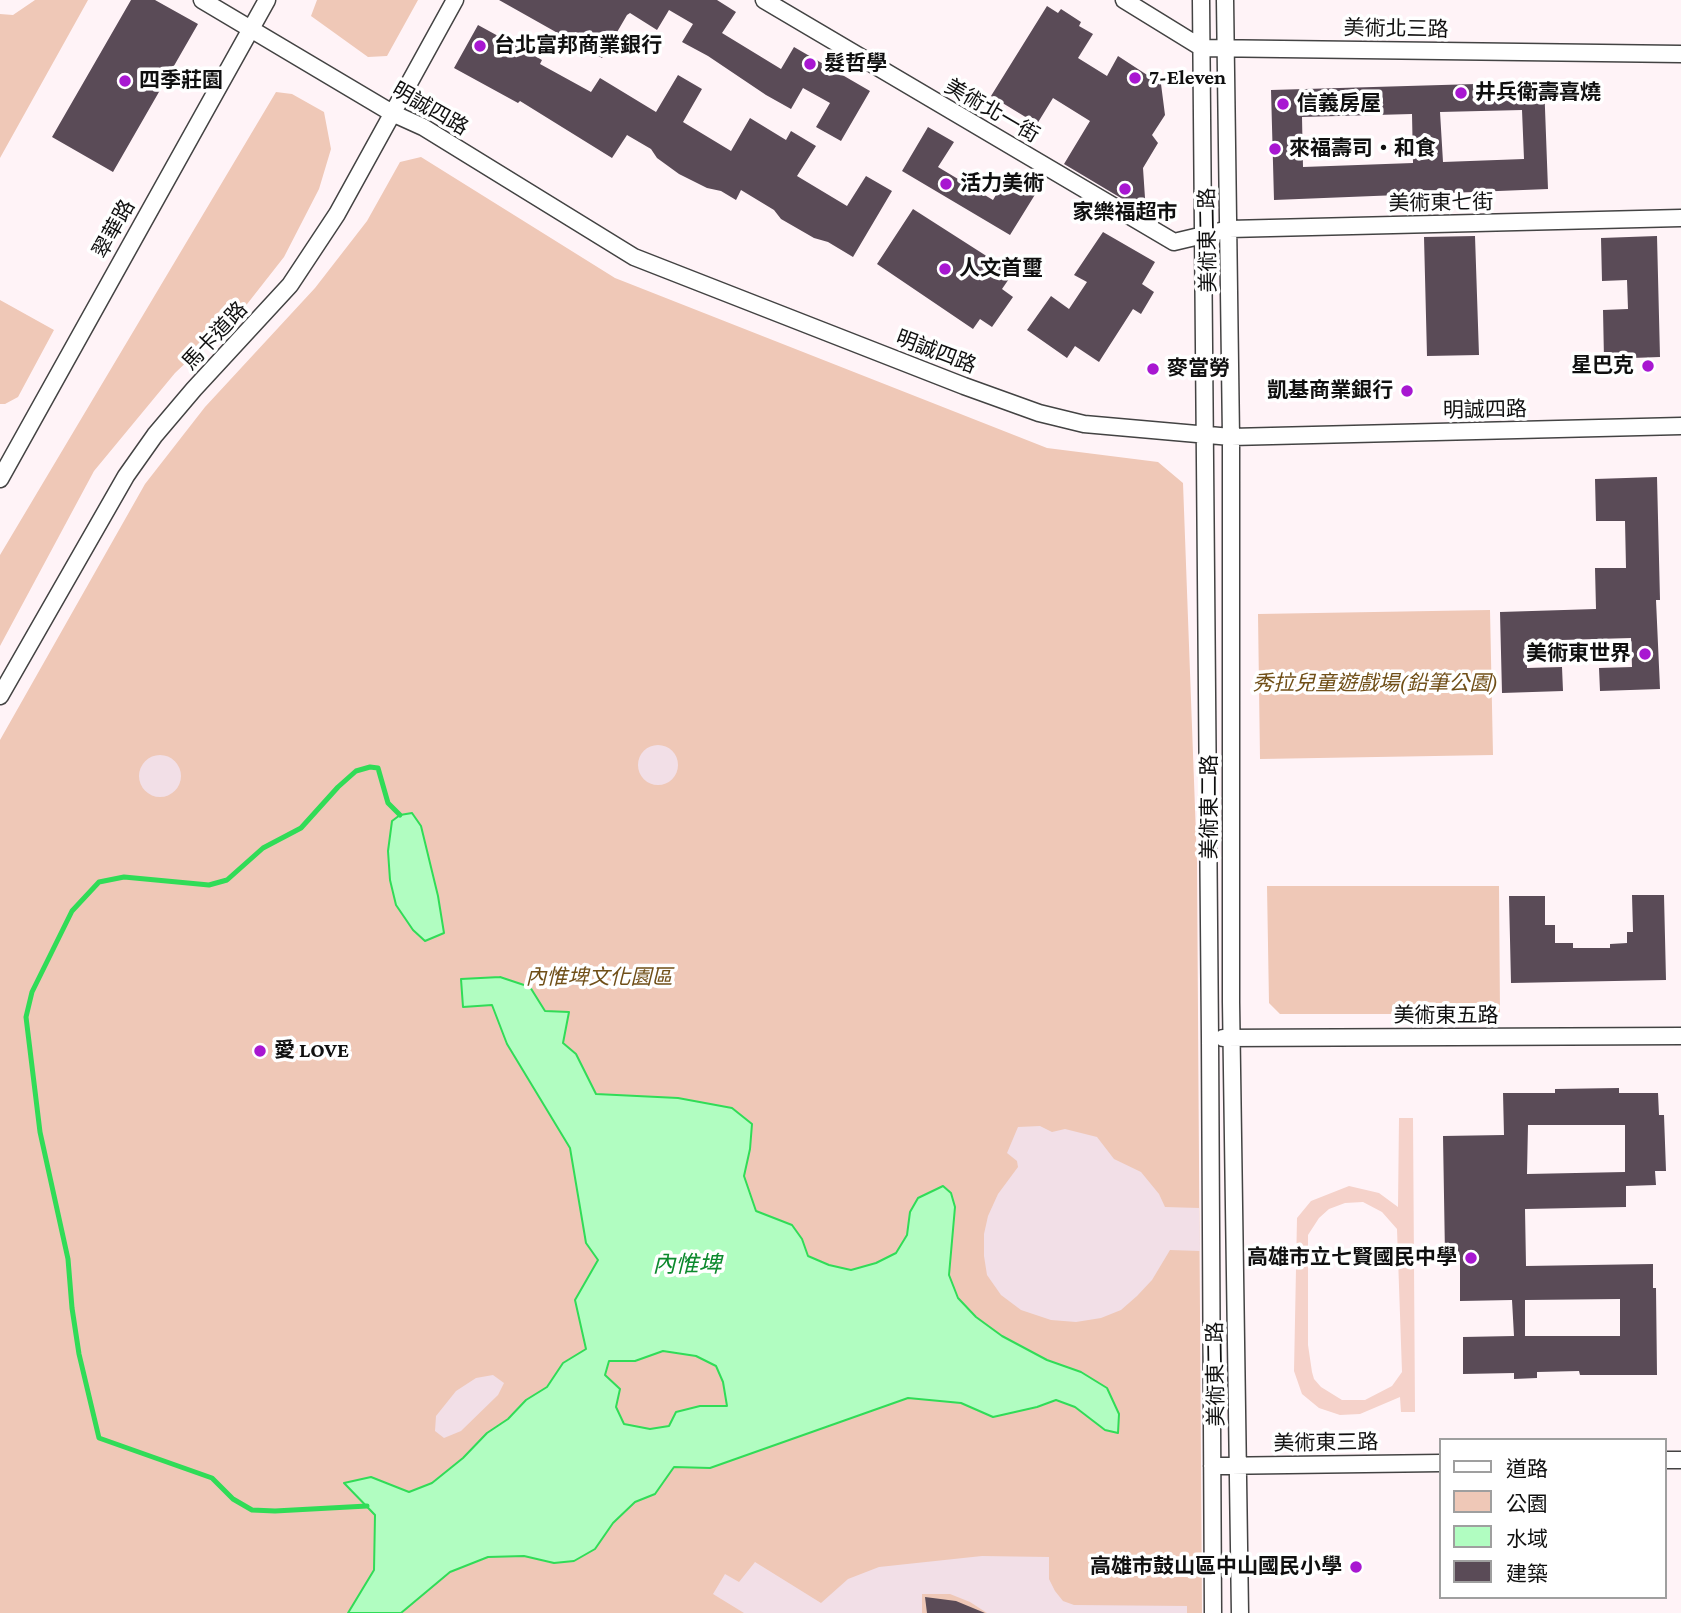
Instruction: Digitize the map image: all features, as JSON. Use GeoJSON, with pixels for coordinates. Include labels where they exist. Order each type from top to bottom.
{"type":"FeatureCollection","features":[{"type":"Feature","properties":{"kind":"street","name":"明誠四路"},"geometry":{"type":"LineString","coordinates":[[202,0],[392,113],[430,132],[634,257],[1039,413],[1084,424],[1231,437],[1681,426]]}},
{"type":"Feature","properties":{"kind":"street","name":"翠華路"},"geometry":{"type":"LineString","coordinates":[[0,479],[6,451],[267,0]]}},
{"type":"Feature","properties":{"kind":"street","name":"馬卡道路"},"geometry":{"type":"LineString","coordinates":[[0,696],[126,475],[194,389],[289,285],[337,214],[454,0]]}},
{"type":"Feature","properties":{"kind":"street","name":"美術北一街"},"geometry":{"type":"LineString","coordinates":[[764,0],[1174,242],[1203,237]]}},
{"type":"Feature","properties":{"kind":"street"},"geometry":{"type":"LineString","coordinates":[[1124,0],[1202,48]]}},
{"type":"Feature","properties":{"kind":"street","name":"美術東二路"},"geometry":{"type":"LineString","coordinates":[[1201,0],[1213,1613]]}},
{"type":"Feature","properties":{"kind":"street","name":"美術東二路"},"geometry":{"type":"LineString","coordinates":[[1225,0],[1231,437],[1232,1038],[1240,1613]]}},
{"type":"Feature","properties":{"kind":"street","name":"美術北三路"},"geometry":{"type":"LineString","coordinates":[[1202,48],[1681,54]]}},
{"type":"Feature","properties":{"kind":"street","name":"美術東七街"},"geometry":{"type":"LineString","coordinates":[[1203,237],[1229,229],[1681,218]]}},
{"type":"Feature","properties":{"kind":"street","name":"美術東五路"},"geometry":{"type":"LineString","coordinates":[[1210,1038],[1681,1036]]}},
{"type":"Feature","properties":{"kind":"street","name":"美術東三路"},"geometry":{"type":"LineString","coordinates":[[1212,1466],[1440,1463]]}},
{"type":"Feature","properties":{"kind":"green space"},"geometry":{"type":"Polygon","coordinates":[[[35,0],[88,0],[0,158],[0,14],[13,15],[35,0]]]}},
{"type":"Feature","properties":{"kind":"green space"},"geometry":{"type":"Polygon","coordinates":[[[317,0],[418,0],[387,56],[368,57],[311,16],[317,0]]]}},
{"type":"Feature","properties":{"kind":"green space"},"geometry":{"type":"Polygon","coordinates":[[[276,92],[292,94],[324,112],[331,149],[319,189],[284,257],[244,308],[175,373],[94,471],[0,646],[0,555],[276,92]]]}},
{"type":"Feature","properties":{"kind":"green space","name":"內惟埤文化園區"},"geometry":{"type":"Polygon","coordinates":[[[421,157],[615,278],[1047,448],[1158,462],[1183,483],[1197,862],[1202,1613],[0,1613],[0,740],[145,484],[205,407],[315,288],[367,221],[400,162],[421,157]]]}},
{"type":"Feature","properties":{"kind":"green space"},"geometry":{"type":"Polygon","coordinates":[[[0,300],[54,330],[18,397],[5,404],[0,404],[0,300]]]}},
{"type":"Feature","properties":{"kind":"green space","name":"秀拉兒童遊戲場(鉛筆公園)"},"geometry":{"type":"Polygon","coordinates":[[[1490,610],[1493,755],[1260,759],[1258,614],[1490,610]]]}},
{"type":"Feature","properties":{"kind":"green space"},"geometry":{"type":"Polygon","coordinates":[[[1267,886],[1499,886],[1500,1014],[1280,1014],[1269,1003],[1267,886]]]}},
{"type":"Feature","properties":{"kind":"shaded area"},"geometry":{"type":"Polygon","coordinates":[[[658,745],[666,746],[672,751],[677,757],[677,773],[672,779],[666,784],[658,785],[650,784],[644,779],[639,773],[638,765],[639,757],[644,751],[650,746],[658,745]]]}},
{"type":"Feature","properties":{"kind":"shaded area"},"geometry":{"type":"Polygon","coordinates":[[[160,755],[175,761],[181,776],[175,791],[160,797],[145,791],[139,776],[145,761],[160,755]]]}},
{"type":"Feature","properties":{"kind":"shaded area"},"geometry":{"type":"Polygon","coordinates":[[[1399,1118],[1413,1118],[1415,1412],[1401,1412],[1400,1397],[1360,1414],[1340,1415],[1319,1408],[1302,1394],[1294,1371],[1297,1218],[1311,1201],[1349,1186],[1379,1193],[1398,1207],[1399,1118]],[[1363,1202],[1345,1203],[1329,1209],[1319,1218],[1308,1235],[1308,1345],[1312,1372],[1321,1387],[1342,1400],[1365,1400],[1392,1386],[1402,1372],[1397,1229],[1382,1212],[1363,1202]]]}},
{"type":"Feature","properties":{"kind":"shaded area"},"geometry":{"type":"Polygon","coordinates":[[[1040,1126],[1052,1132],[1065,1129],[1097,1137],[1114,1159],[1141,1172],[1159,1194],[1165,1207],[1199,1208],[1200,1251],[1170,1250],[1152,1280],[1137,1296],[1121,1310],[1101,1318],[1076,1322],[1051,1320],[1021,1310],[1001,1295],[987,1275],[984,1234],[988,1216],[998,1194],[1018,1167],[1017,1161],[1007,1153],[1018,1127],[1040,1126]]]}},
{"type":"Feature","properties":{"kind":"shaded area"},"geometry":{"type":"Polygon","coordinates":[[[493,1375],[504,1383],[498,1395],[461,1431],[444,1438],[435,1431],[436,1416],[456,1391],[476,1378],[493,1375]]]}},
{"type":"Feature","properties":{"kind":"shaded area"},"geometry":{"type":"Polygon","coordinates":[[[982,1556],[1049,1557],[1049,1579],[1055,1591],[1063,1601],[1074,1605],[1187,1606],[1187,1613],[987,1613],[950,1594],[922,1594],[922,1613],[744,1613],[713,1594],[725,1574],[739,1582],[755,1562],[821,1603],[848,1579],[879,1567],[982,1556]]]}},
{"type":"Feature","properties":{"kind":"water"},"geometry":{"type":"Polygon","coordinates":[[[412,813],[421,826],[444,933],[425,941],[413,930],[396,905],[390,880],[388,851],[392,821],[400,815],[412,813]]]}},
{"type":"Feature","properties":{"kind":"water","name":"內惟埤"},"geometry":{"type":"Polygon","coordinates":[[[500,977],[530,987],[545,1011],[569,1012],[563,1043],[576,1054],[596,1094],[678,1098],[732,1108],[752,1124],[744,1176],[756,1211],[792,1225],[802,1239],[808,1256],[851,1270],[876,1263],[896,1253],[907,1235],[910,1212],[918,1198],[943,1186],[951,1193],[955,1207],[949,1275],[958,1298],[976,1317],[1002,1336],[1047,1360],[1081,1372],[1107,1388],[1119,1414],[1118,1433],[1105,1430],[1075,1407],[1056,1400],[993,1417],[961,1403],[908,1398],[710,1468],[674,1467],[655,1494],[635,1502],[613,1523],[595,1549],[574,1561],[554,1563],[524,1556],[488,1557],[450,1572],[401,1613],[348,1613],[374,1570],[375,1515],[344,1483],[371,1477],[409,1492],[432,1483],[463,1458],[487,1433],[508,1419],[526,1400],[547,1387],[563,1363],[586,1349],[575,1300],[598,1260],[586,1243],[570,1148],[507,1044],[492,1005],[463,1007],[461,979],[500,977]],[[663,1351],[635,1361],[609,1361],[605,1375],[620,1389],[616,1407],[624,1424],[650,1429],[669,1426],[676,1412],[700,1406],[727,1406],[723,1382],[716,1366],[696,1356],[663,1351]]]}},
{"type":"Feature","properties":{"kind":"building","name":"四季莊園"},"geometry":{"type":"Polygon","coordinates":[[[131,0],[155,0],[198,24],[113,172],[52,137],[131,0]]]}},
{"type":"Feature","properties":{"kind":"building"},"geometry":{"type":"Polygon","coordinates":[[[499,0],[717,0],[736,12],[722,33],[781,69],[794,47],[870,91],[841,141],[816,127],[830,103],[803,88],[791,109],[766,95],[682,42],[693,24],[669,10],[657,30],[630,13],[627,15],[602,58],[499,0]]]}},
{"type":"Feature","properties":{"kind":"building"},"geometry":{"type":"Polygon","coordinates":[[[1047,6],[1058,13],[1061,9],[1081,22],[1079,26],[1093,34],[1078,58],[1107,76],[1118,56],[1161,84],[1165,115],[1152,135],[1158,143],[1143,168],[1146,213],[1064,164],[1090,121],[1053,98],[1037,124],[991,96],[1047,6]]]}},
{"type":"Feature","properties":{"kind":"building"},"geometry":{"type":"Polygon","coordinates":[[[478,25],[542,60],[540,64],[591,92],[600,78],[656,112],[678,75],[702,89],[683,122],[731,151],[750,118],[786,140],[791,131],[816,146],[797,176],[847,206],[866,176],[892,191],[853,257],[781,219],[774,210],[741,190],[736,200],[679,174],[657,158],[651,149],[627,135],[612,158],[520,101],[518,103],[454,68],[478,25]]]}},
{"type":"Feature","properties":{"kind":"building"},"geometry":{"type":"Polygon","coordinates":[[[1544,82],[1548,189],[1274,200],[1271,90],[1544,82]],[[1522,110],[1440,112],[1443,162],[1524,159],[1522,110]],[[1412,114],[1302,117],[1303,167],[1413,163],[1412,114]]]}},
{"type":"Feature","properties":{"kind":"building","name":"活力美術"},"geometry":{"type":"Polygon","coordinates":[[[928,127],[954,142],[938,167],[993,200],[1007,176],[1036,193],[1010,235],[902,171],[928,127]]]}},
{"type":"Feature","properties":{"kind":"building","name":"人文首璽"},"geometry":{"type":"Polygon","coordinates":[[[913,209],[1013,273],[1002,289],[1013,297],[992,327],[980,319],[973,329],[877,264],[913,209]]]}},
{"type":"Feature","properties":{"kind":"building"},"geometry":{"type":"Polygon","coordinates":[[[1103,232],[1155,262],[1142,284],[1154,292],[1141,314],[1133,309],[1099,362],[1075,346],[1067,358],[1027,330],[1051,296],[1069,309],[1087,282],[1074,275],[1103,232]]]}},
{"type":"Feature","properties":{"kind":"building"},"geometry":{"type":"Polygon","coordinates":[[[1475,236],[1479,355],[1427,356],[1424,237],[1475,236]]]}},
{"type":"Feature","properties":{"kind":"building"},"geometry":{"type":"Polygon","coordinates":[[[1657,236],[1660,357],[1604,359],[1603,310],[1628,309],[1627,280],[1602,281],[1601,238],[1657,236]]]}},
{"type":"Feature","properties":{"kind":"building"},"geometry":{"type":"Polygon","coordinates":[[[1657,477],[1660,600],[1656,600],[1660,689],[1600,691],[1599,668],[1632,667],[1631,638],[1526,641],[1527,668],[1562,667],[1563,691],[1502,693],[1500,612],[1596,609],[1595,568],[1626,568],[1625,521],[1596,521],[1595,479],[1657,477]]]}},
{"type":"Feature","properties":{"kind":"building"},"geometry":{"type":"Polygon","coordinates":[[[1632,895],[1664,895],[1666,980],[1511,983],[1509,896],[1545,896],[1545,925],[1555,925],[1555,943],[1573,943],[1573,948],[1610,948],[1610,944],[1627,943],[1627,932],[1633,932],[1632,895]]]}},
{"type":"Feature","properties":{"kind":"building"},"geometry":{"type":"Polygon","coordinates":[[[1619,1088],[1619,1093],[1658,1093],[1659,1115],[1664,1115],[1666,1171],[1655,1171],[1656,1185],[1626,1186],[1626,1207],[1525,1209],[1526,1266],[1653,1264],[1653,1288],[1656,1288],[1657,1375],[1537,1372],[1537,1378],[1514,1379],[1514,1373],[1463,1374],[1463,1337],[1514,1336],[1512,1300],[1460,1301],[1460,1255],[1445,1255],[1443,1136],[1504,1135],[1503,1093],[1555,1093],[1555,1089],[1619,1088]],[[1528,1125],[1527,1174],[1625,1172],[1625,1125],[1528,1125]],[[1620,1299],[1525,1300],[1525,1336],[1620,1336],[1620,1299]]]}},
{"type":"Feature","properties":{"kind":"building"},"geometry":{"type":"Polygon","coordinates":[[[925,1597],[956,1601],[985,1613],[927,1613],[925,1597]]]}},
{"type":"Feature","properties":{"kind":"waterway"},"geometry":{"type":"LineString","coordinates":[[367,1506],[252,1510],[233,1499],[212,1478],[99,1438],[79,1354],[68,1259],[40,1132],[26,1017],[32,992],[72,911],[99,882],[124,877],[209,885],[227,880],[263,848],[301,828],[356,771],[370,767],[378,768],[388,803],[400,815]]}},
{"type":"Feature","properties":{"kind":"place","name":"台北富邦商業銀行"},"geometry":{"type":"Point","coordinates":[480,46]}},
{"type":"Feature","properties":{"kind":"place","name":"髮哲學"},"geometry":{"type":"Point","coordinates":[810,64]}},
{"type":"Feature","properties":{"kind":"place","name":"7-Eleven"},"geometry":{"type":"Point","coordinates":[1135,78]}},
{"type":"Feature","properties":{"kind":"place","name":"四季莊園"},"geometry":{"type":"Point","coordinates":[125,81]}},
{"type":"Feature","properties":{"kind":"place","name":"井兵衛壽喜燒"},"geometry":{"type":"Point","coordinates":[1461,93]}},
{"type":"Feature","properties":{"kind":"place","name":"信義房屋"},"geometry":{"type":"Point","coordinates":[1283,104]}},
{"type":"Feature","properties":{"kind":"place","name":"來福壽司‧和食"},"geometry":{"type":"Point","coordinates":[1275,149]}},
{"type":"Feature","properties":{"kind":"place","name":"活力美術"},"geometry":{"type":"Point","coordinates":[946,184]}},
{"type":"Feature","properties":{"kind":"place","name":"家樂福超市"},"geometry":{"type":"Point","coordinates":[1125,189]}},
{"type":"Feature","properties":{"kind":"place","name":"人文首璽"},"geometry":{"type":"Point","coordinates":[945,269]}},
{"type":"Feature","properties":{"kind":"place","name":"星巴克"},"geometry":{"type":"Point","coordinates":[1648,366]}},
{"type":"Feature","properties":{"kind":"place","name":"麥當勞"},"geometry":{"type":"Point","coordinates":[1153,369]}},
{"type":"Feature","properties":{"kind":"place","name":"凱基商業銀行"},"geometry":{"type":"Point","coordinates":[1407,391]}},
{"type":"Feature","properties":{"kind":"place","name":"美術東世界"},"geometry":{"type":"Point","coordinates":[1645,654]}},
{"type":"Feature","properties":{"kind":"place","name":"愛 LOVE"},"geometry":{"type":"Point","coordinates":[260,1051]}},
{"type":"Feature","properties":{"kind":"place","name":"高雄市立七賢國民中學"},"geometry":{"type":"Point","coordinates":[1471,1258]}},
{"type":"Feature","properties":{"kind":"place","name":"高雄市鼓山區中山國民小學"},"geometry":{"type":"Point","coordinates":[1356,1567]}}]}
